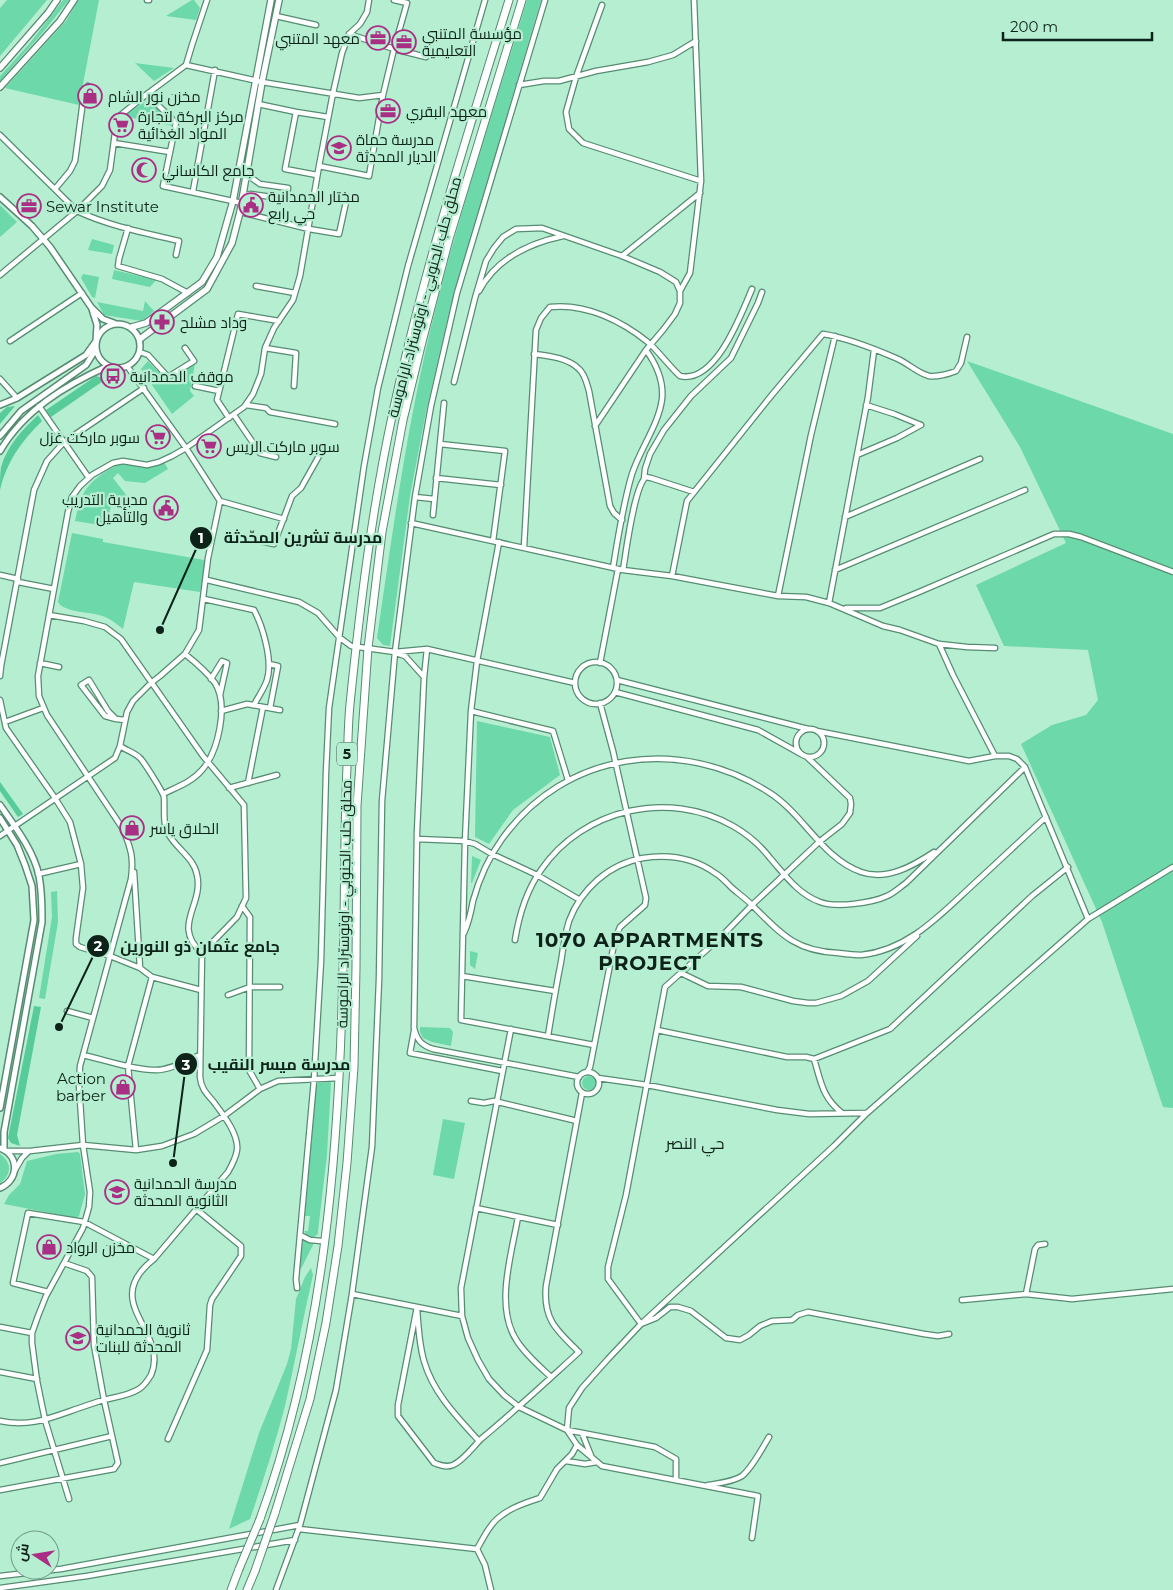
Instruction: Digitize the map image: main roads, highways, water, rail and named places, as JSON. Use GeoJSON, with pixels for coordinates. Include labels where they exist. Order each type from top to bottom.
{"type":"FeatureCollection","features":[{"type":"Feature","properties":{"kind":"highway","name":"محلق حلب الجنوبي - اوتوستراد الراموسة"},"geometry":{"type":"LineString","coordinates":[[231,1590],[273,1482],[295,1404],[314,1319],[334,1161],[339,1078],[344,970],[346,785],[349,709],[371,529],[392,415],[437,236],[509,0]]}},
{"type":"Feature","properties":{"kind":"highway","name":"محلق حلب الجنوبي - اوتوستراد الراموسة"},"geometry":{"type":"LineString","coordinates":[[247,1590],[275,1513],[310,1399],[326,1323],[338,1246],[348,1163],[354,1067],[357,806],[368,648],[382,532],[405,410],[449,240],[522,0]]}},
{"type":"Feature","properties":{"kind":"main road"},"geometry":{"type":"LineString","coordinates":[[0,68],[57,0]]}},
{"type":"Feature","properties":{"kind":"main road"},"geometry":{"type":"LineString","coordinates":[[0,87],[60,21],[74,0]]}},
{"type":"Feature","properties":{"kind":"main road"},"geometry":{"type":"LineString","coordinates":[[132,327],[146,323],[202,282],[217,257],[232,201],[271,0]]}},
{"type":"Feature","properties":{"kind":"main road"},"geometry":{"type":"LineString","coordinates":[[140,339],[208,289],[232,243],[240,212],[262,82],[279,0]]}},
{"type":"Feature","properties":{"kind":"place","name":"معهد المتنبي"},"geometry":{"type":"Point","coordinates":[378,38]}},
{"type":"Feature","properties":{"kind":"place","name":"مؤسسة المتنبي التعليمية"},"geometry":{"type":"Point","coordinates":[404,42]}},
{"type":"Feature","properties":{"kind":"place","name":"مخزن نور الشام"},"geometry":{"type":"Point","coordinates":[90,96]}},
{"type":"Feature","properties":{"kind":"place","name":"معهد البقري"},"geometry":{"type":"Point","coordinates":[388,111]}},
{"type":"Feature","properties":{"kind":"place","name":"مركز البركة لتجارة المواد الغذائية"},"geometry":{"type":"Point","coordinates":[121,125]}},
{"type":"Feature","properties":{"kind":"place","name":"مدرسة حماة الديار المحدثة"},"geometry":{"type":"Point","coordinates":[339,148]}},
{"type":"Feature","properties":{"kind":"place","name":"جامع الكاساني"},"geometry":{"type":"Point","coordinates":[144,170]}},
{"type":"Feature","properties":{"kind":"place","name":"مختار الحمدانية حي رابع"},"geometry":{"type":"Point","coordinates":[251,205]}},
{"type":"Feature","properties":{"kind":"place","name":"Sewar Institute"},"geometry":{"type":"Point","coordinates":[29,206]}},
{"type":"Feature","properties":{"kind":"place","name":"وداد مشلح"},"geometry":{"type":"Point","coordinates":[162,322]}},
{"type":"Feature","properties":{"kind":"place","name":"موقف الحمدانية"},"geometry":{"type":"Point","coordinates":[113,376]}},
{"type":"Feature","properties":{"kind":"place","name":"سوبر ماركت غزل"},"geometry":{"type":"Point","coordinates":[158,437]}},
{"type":"Feature","properties":{"kind":"place","name":"سوبر ماركت الريس"},"geometry":{"type":"Point","coordinates":[209,446]}},
{"type":"Feature","properties":{"kind":"place","name":"مديرية التدريب والتأهيل"},"geometry":{"type":"Point","coordinates":[166,508]}},
{"type":"Feature","properties":{"kind":"place","name":"مدرسة تشرين المحّدثة"},"geometry":{"type":"Point","coordinates":[160,630]}},
{"type":"Feature","properties":{"kind":"place","name":"الحلاق ياسر"},"geometry":{"type":"Point","coordinates":[132,828]}},
{"type":"Feature","properties":{"kind":"place","name":"جامع عثمان ذو النورين"},"geometry":{"type":"Point","coordinates":[59,1027]}},
{"type":"Feature","properties":{"kind":"place","name":"Action barber"},"geometry":{"type":"Point","coordinates":[123,1087]}},
{"type":"Feature","properties":{"kind":"place","name":"مدرسة ميسر النقيب"},"geometry":{"type":"Point","coordinates":[173,1163]}},
{"type":"Feature","properties":{"kind":"place","name":"مدرسة الحمدانية الثانوية المحدثة"},"geometry":{"type":"Point","coordinates":[117,1192]}},
{"type":"Feature","properties":{"kind":"place","name":"مخزن الرواد"},"geometry":{"type":"Point","coordinates":[49,1247]}},
{"type":"Feature","properties":{"kind":"place","name":"ثانوية الحمدانية المحدثة للبنات"},"geometry":{"type":"Point","coordinates":[78,1338]}},
{"type":"Feature","properties":{"kind":"district","name":"1070 APPARTMENTS PROJECT"},"geometry":{"type":"Point","coordinates":[650,952]}},
{"type":"Feature","properties":{"kind":"district","name":"حي النصر"},"geometry":{"type":"Point","coordinates":[695,1143]}}]}
